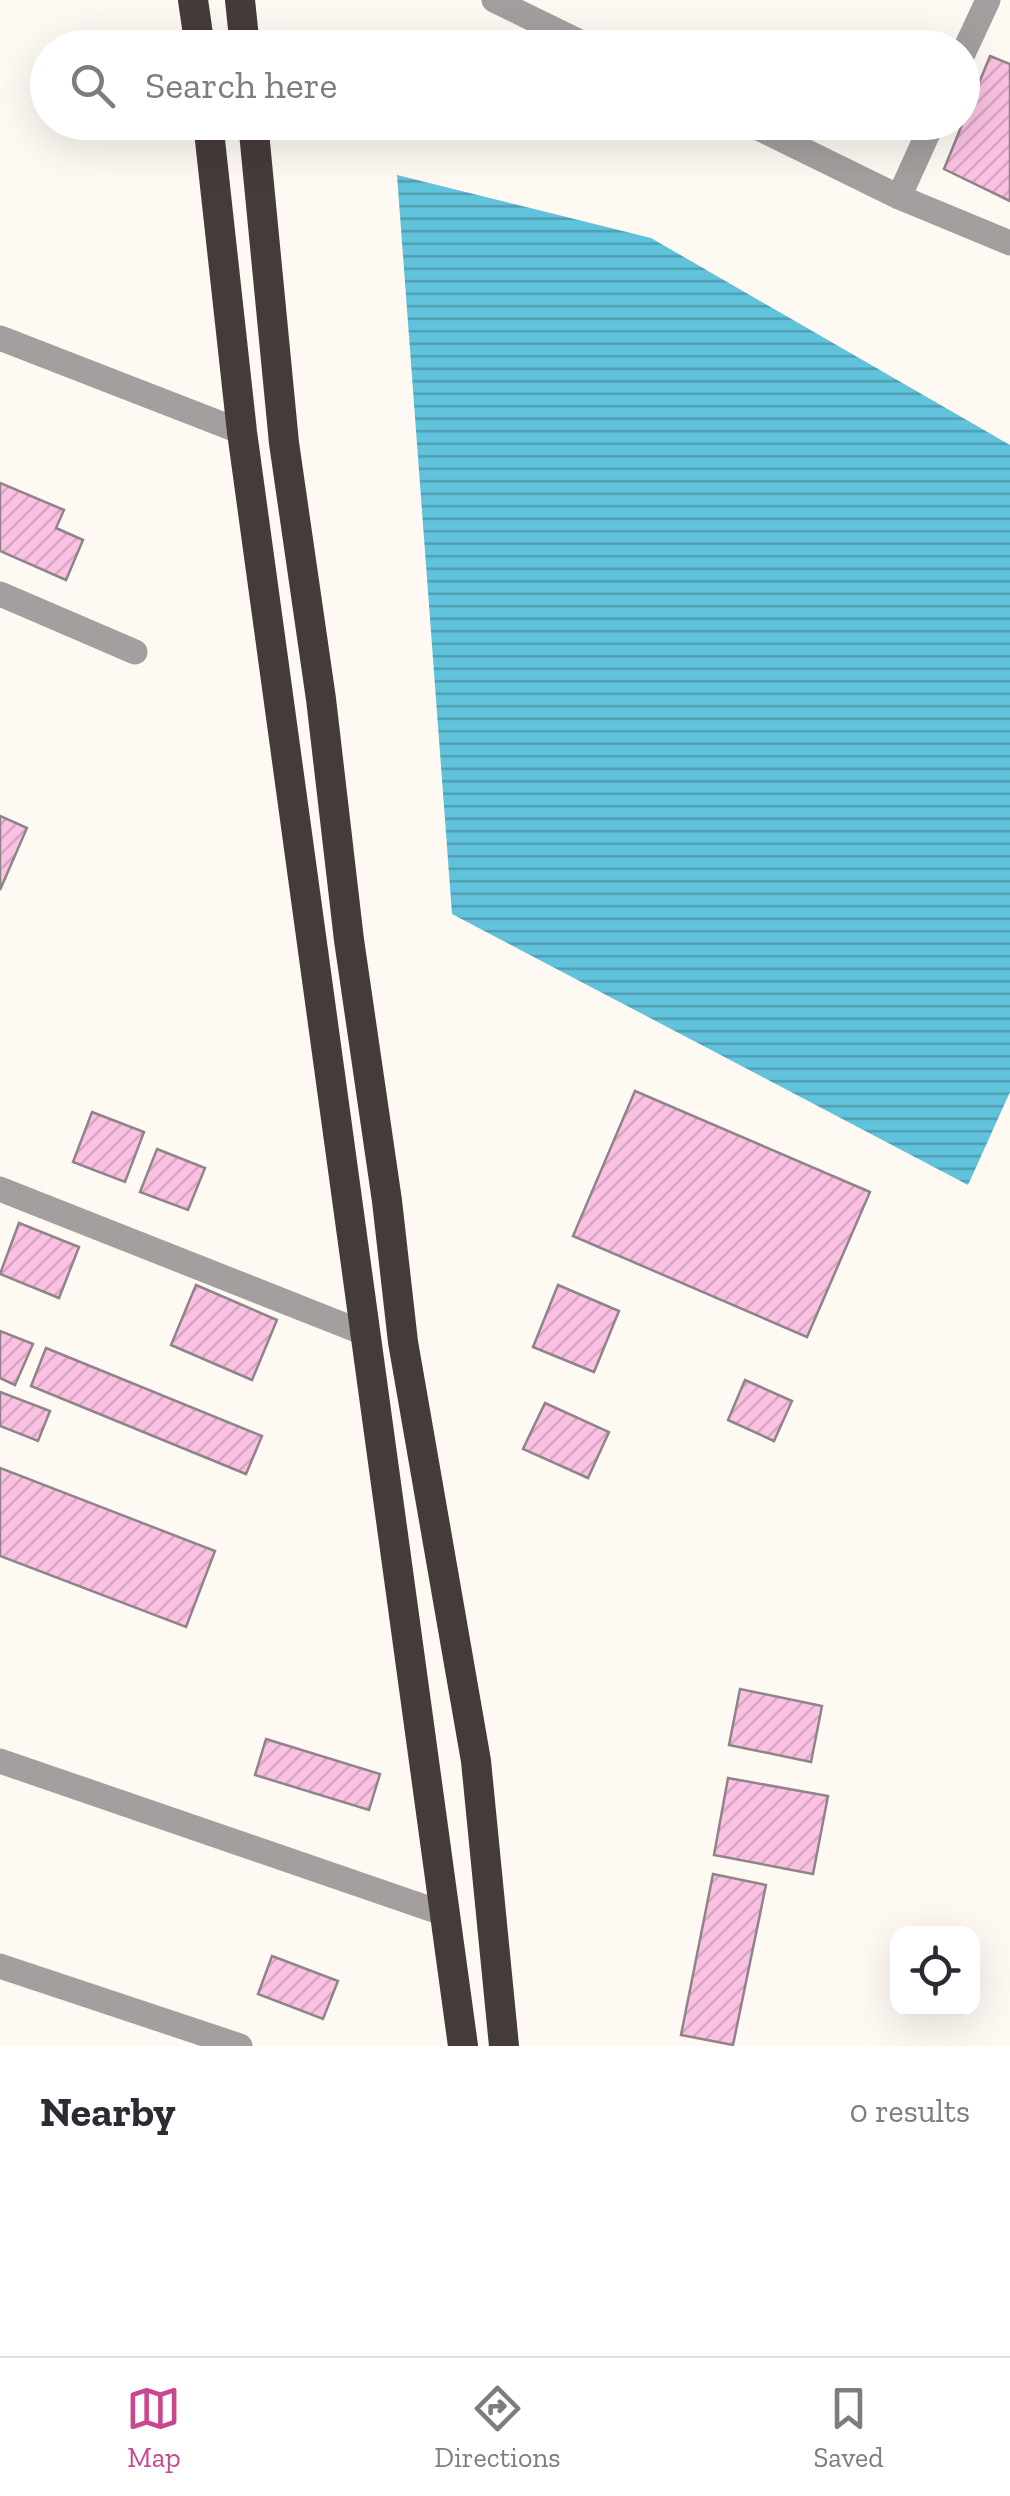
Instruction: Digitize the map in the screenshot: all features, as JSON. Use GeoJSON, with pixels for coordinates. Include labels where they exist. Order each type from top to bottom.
{"type":"FeatureCollection","features":[{"type":"Feature","properties":{"kind":"highway"},"geometry":{"type":"LineString","coordinates":[[193,0],[197,30]]}},
{"type":"Feature","properties":{"kind":"highway"},"geometry":{"type":"LineString","coordinates":[[240,0],[243,30]]}},
{"type":"Feature","properties":{"kind":"highway"},"geometry":{"type":"LineString","coordinates":[[210,140],[242,432],[463,2046]]}},
{"type":"Feature","properties":{"kind":"highway"},"geometry":{"type":"LineString","coordinates":[[254,140],[284,443],[321,700],[348,940],[403,1342],[476,1762],[504,2046]]}},
{"type":"Feature","properties":{"kind":"street"},"geometry":{"type":"LineString","coordinates":[[494,0],[555,30]]}},
{"type":"Feature","properties":{"kind":"street"},"geometry":{"type":"LineString","coordinates":[[974,30],[988,0]]}},
{"type":"Feature","properties":{"kind":"street"},"geometry":{"type":"LineString","coordinates":[[783,140],[899,197],[1010,243]]}},
{"type":"Feature","properties":{"kind":"street"},"geometry":{"type":"LineString","coordinates":[[899,197],[924,140]]}},
{"type":"Feature","properties":{"kind":"street"},"geometry":{"type":"LineString","coordinates":[[0,338],[242,432]]}},
{"type":"Feature","properties":{"kind":"street"},"geometry":{"type":"LineString","coordinates":[[0,594],[135,652]]}},
{"type":"Feature","properties":{"kind":"street"},"geometry":{"type":"LineString","coordinates":[[0,1189],[364,1333]]}},
{"type":"Feature","properties":{"kind":"street"},"geometry":{"type":"LineString","coordinates":[[0,1761],[445,1914]]}},
{"type":"Feature","properties":{"kind":"street"},"geometry":{"type":"LineString","coordinates":[[0,1966],[240,2046]]}},
{"type":"Feature","properties":{"kind":"water"},"geometry":{"type":"Polygon","coordinates":[[[397,175],[651,238],[1010,445],[1010,1092],[968,1185],[452,914],[397,175]]]}},
{"type":"Feature","properties":{"kind":"building"},"geometry":{"type":"Polygon","coordinates":[[[990,56],[1010,64],[1010,201],[944,169],[956,140],[980,140],[980,81],[990,56]]]}},
{"type":"Feature","properties":{"kind":"building"},"geometry":{"type":"Polygon","coordinates":[[[0,483],[64,510],[56,528],[83,540],[66,580],[0,551],[0,483]]]}},
{"type":"Feature","properties":{"kind":"building"},"geometry":{"type":"Polygon","coordinates":[[[0,816],[27,828],[0,890],[0,816]]]}},
{"type":"Feature","properties":{"kind":"building"},"geometry":{"type":"Polygon","coordinates":[[[635,1091],[870,1192],[807,1337],[573,1236],[635,1091]]]}},
{"type":"Feature","properties":{"kind":"building"},"geometry":{"type":"Polygon","coordinates":[[[92,1112],[144,1132],[125,1182],[73,1162],[92,1112]]]}},
{"type":"Feature","properties":{"kind":"building"},"geometry":{"type":"Polygon","coordinates":[[[157,1149],[205,1168],[188,1210],[140,1192],[157,1149]]]}},
{"type":"Feature","properties":{"kind":"building"},"geometry":{"type":"Polygon","coordinates":[[[19,1223],[79,1247],[59,1298],[0,1274],[19,1223]]]}},
{"type":"Feature","properties":{"kind":"building"},"geometry":{"type":"Polygon","coordinates":[[[196,1285],[277,1320],[252,1380],[171,1345],[196,1285]]]}},
{"type":"Feature","properties":{"kind":"building"},"geometry":{"type":"Polygon","coordinates":[[[558,1285],[619,1311],[594,1372],[533,1347],[558,1285]]]}},
{"type":"Feature","properties":{"kind":"building"},"geometry":{"type":"Polygon","coordinates":[[[0,1331],[33,1344],[15,1385],[0,1378],[0,1331]]]}},
{"type":"Feature","properties":{"kind":"building"},"geometry":{"type":"Polygon","coordinates":[[[46,1348],[262,1436],[246,1474],[31,1386],[46,1348]]]}},
{"type":"Feature","properties":{"kind":"building"},"geometry":{"type":"Polygon","coordinates":[[[745,1380],[792,1401],[774,1441],[728,1420],[745,1380]]]}},
{"type":"Feature","properties":{"kind":"building"},"geometry":{"type":"Polygon","coordinates":[[[0,1392],[50,1411],[38,1441],[0,1426],[0,1392]]]}},
{"type":"Feature","properties":{"kind":"building"},"geometry":{"type":"Polygon","coordinates":[[[545,1403],[609,1432],[588,1478],[523,1449],[545,1403]]]}},
{"type":"Feature","properties":{"kind":"building"},"geometry":{"type":"Polygon","coordinates":[[[0,1468],[215,1551],[186,1627],[0,1556],[0,1468]]]}},
{"type":"Feature","properties":{"kind":"building"},"geometry":{"type":"Polygon","coordinates":[[[740,1689],[822,1706],[811,1762],[729,1745],[740,1689]]]}},
{"type":"Feature","properties":{"kind":"building"},"geometry":{"type":"Polygon","coordinates":[[[266,1739],[380,1774],[369,1810],[255,1775],[266,1739]]]}},
{"type":"Feature","properties":{"kind":"building"},"geometry":{"type":"Polygon","coordinates":[[[728,1778],[828,1796],[813,1874],[714,1855],[728,1778]]]}},
{"type":"Feature","properties":{"kind":"building"},"geometry":{"type":"Polygon","coordinates":[[[713,1874],[766,1885],[733,2045],[681,2035],[713,1874]]]}},
{"type":"Feature","properties":{"kind":"building"},"geometry":{"type":"Polygon","coordinates":[[[272,1956],[338,1981],[323,2019],[258,1994],[272,1956]]]}}]}
